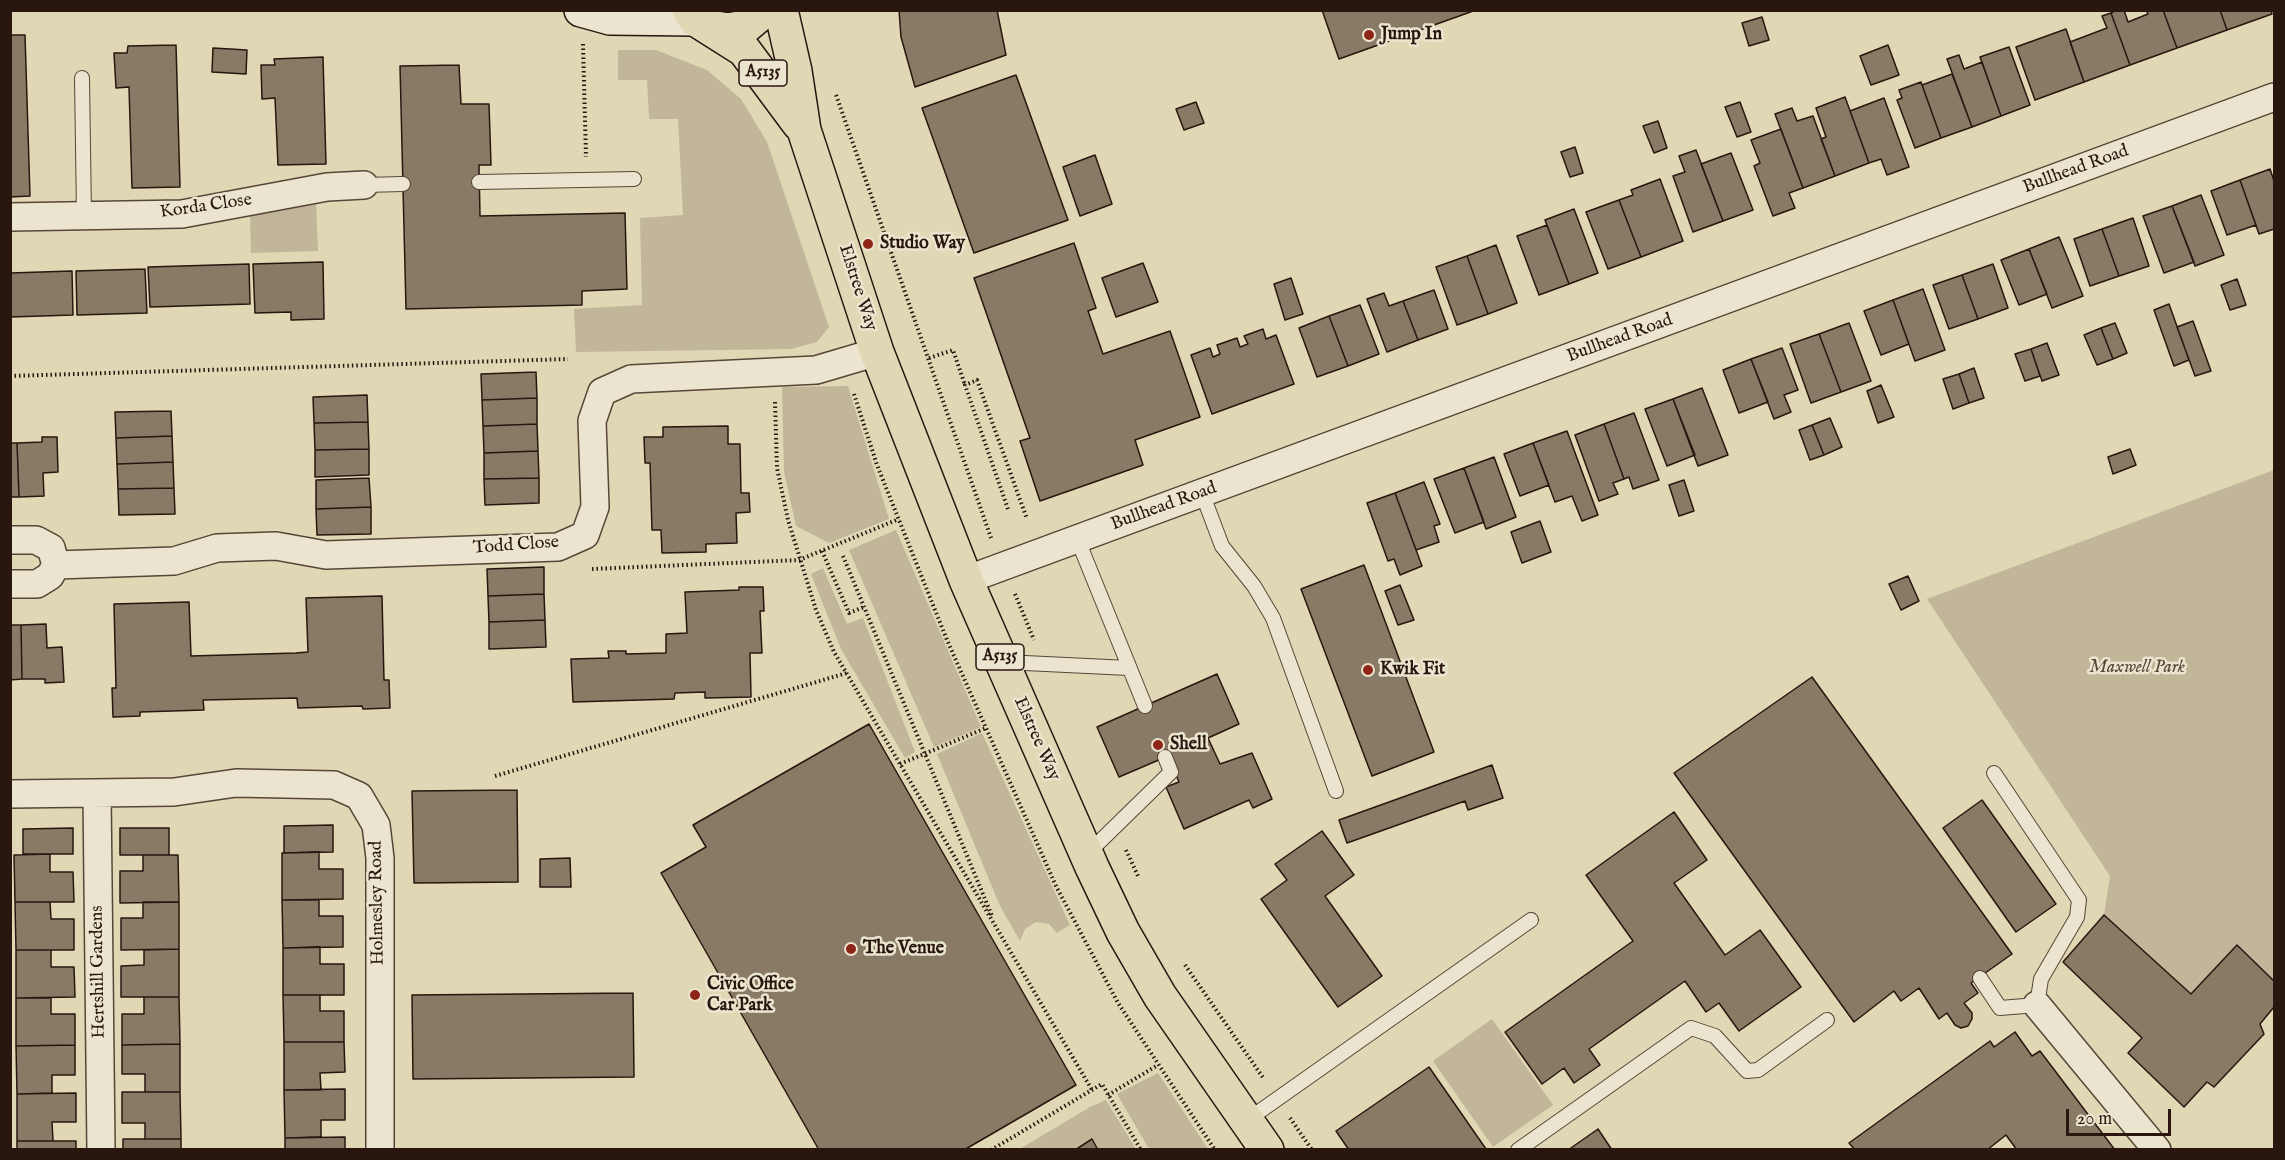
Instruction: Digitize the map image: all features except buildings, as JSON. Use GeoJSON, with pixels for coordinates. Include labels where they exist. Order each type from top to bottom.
{"type":"FeatureCollection","features":[{"type":"Feature","properties":{"kind":"main road"},"geometry":{"type":"LineString","coordinates":[[698,19],[728,30],[745,27],[765,10]]}},
{"type":"Feature","properties":{"kind":"main road","name":"Elstree Way"},"geometry":{"type":"LineString","coordinates":[[781,10],[795,71],[804,130],[877,352],[966,580],[1086,854],[1123,932],[1160,996],[1267,1149]]}},
{"type":"Feature","properties":{"kind":"main road","name":"Elstree Way"},"geometry":{"type":"LineString","coordinates":[[698,19],[744,50],[804,130]]}},
{"type":"Feature","properties":{"kind":"street"},"geometry":{"type":"LineString","coordinates":[[582,26],[610,18],[698,19]]}},
{"type":"Feature","properties":{"kind":"street","name":"Bullhead Road"},"geometry":{"type":"LineString","coordinates":[[966,580],[2274,97]]}},
{"type":"Feature","properties":{"kind":"street","name":"Korda Close"},"geometry":{"type":"LineString","coordinates":[[10,217],[182,214],[327,188],[364,185]]}},
{"type":"Feature","properties":{"kind":"street","name":"Todd Close"},"geometry":{"type":"LineString","coordinates":[[56,565],[174,561],[217,548],[276,546],[326,555],[558,547],[585,535],[595,507],[592,421],[602,392],[631,379],[816,370],[877,352]]}},
{"type":"Feature","properties":{"kind":"street"},"geometry":{"type":"LineString","coordinates":[[10,540],[36,540],[51,548],[56,565],[50,576],[37,584],[10,584]]}},
{"type":"Feature","properties":{"kind":"street","name":"Holmesley Road"},"geometry":{"type":"LineString","coordinates":[[10,794],[174,792],[236,783],[334,785],[358,796],[376,825],[380,858],[380,1149]]}},
{"type":"Feature","properties":{"kind":"street","name":"Hertshill Gardens"},"geometry":{"type":"LineString","coordinates":[[97,794],[101,1149]]}},
{"type":"Feature","properties":{"kind":"street"},"geometry":{"type":"LineString","coordinates":[[2037,1005],[2157,1149]]}},
{"type":"Feature","properties":{"kind":"lane"},"geometry":{"type":"LineString","coordinates":[[82,78],[84,216]]}},
{"type":"Feature","properties":{"kind":"lane"},"geometry":{"type":"LineString","coordinates":[[479,182],[634,179]]}},
{"type":"Feature","properties":{"kind":"lane"},"geometry":{"type":"LineString","coordinates":[[364,185],[402,184]]}},
{"type":"Feature","properties":{"kind":"lane"},"geometry":{"type":"LineString","coordinates":[[1202,493],[1222,546],[1254,586],[1273,618],[1336,791]]}},
{"type":"Feature","properties":{"kind":"lane"},"geometry":{"type":"LineString","coordinates":[[1077,538],[1145,706]]}},
{"type":"Feature","properties":{"kind":"lane"},"geometry":{"type":"LineString","coordinates":[[1002,662],[1129,668]]}},
{"type":"Feature","properties":{"kind":"lane"},"geometry":{"type":"LineString","coordinates":[[1086,854],[1171,772],[1165,757]]}},
{"type":"Feature","properties":{"kind":"lane"},"geometry":{"type":"LineString","coordinates":[[1980,978],[2000,1008],[2037,1005],[2041,979],[2077,917],[2079,900],[1994,774]]}},
{"type":"Feature","properties":{"kind":"lane"},"geometry":{"type":"LineString","coordinates":[[1246,1121],[1532,920]]}},
{"type":"Feature","properties":{"kind":"lane"},"geometry":{"type":"LineString","coordinates":[[1518,1149],[1691,1028],[1715,1036],[1747,1071],[1758,1070],[1827,1020]]}},
{"type":"Feature","properties":{"kind":"path"},"geometry":{"type":"LineString","coordinates":[[582,26],[587,180]]}},
{"type":"Feature","properties":{"kind":"path"},"geometry":{"type":"LineString","coordinates":[[832,84],[990,534],[1043,664]]}},
{"type":"Feature","properties":{"kind":"path"},"geometry":{"type":"LineString","coordinates":[[929,358],[952,350],[1008,509]]}},
{"type":"Feature","properties":{"kind":"path"},"geometry":{"type":"LineString","coordinates":[[10,376],[568,359]]}},
{"type":"Feature","properties":{"kind":"path"},"geometry":{"type":"LineString","coordinates":[[845,363],[876,465]]}},
{"type":"Feature","properties":{"kind":"path"},"geometry":{"type":"LineString","coordinates":[[774,372],[777,468],[799,560],[816,610],[834,652],[1092,1090]]}},
{"type":"Feature","properties":{"kind":"path"},"geometry":{"type":"LineString","coordinates":[[965,384],[977,380],[1027,519]]}},
{"type":"Feature","properties":{"kind":"path"},"geometry":{"type":"LineString","coordinates":[[592,569],[799,560],[898,519]]}},
{"type":"Feature","properties":{"kind":"path"},"geometry":{"type":"LineString","coordinates":[[822,550],[849,613],[864,607]]}},
{"type":"Feature","properties":{"kind":"path"},"geometry":{"type":"LineString","coordinates":[[843,556],[998,931]]}},
{"type":"Feature","properties":{"kind":"path"},"geometry":{"type":"LineString","coordinates":[[495,776],[847,673]]}},
{"type":"Feature","properties":{"kind":"path"},"geometry":{"type":"LineString","coordinates":[[900,764],[986,728]]}},
{"type":"Feature","properties":{"kind":"path"},"geometry":{"type":"LineString","coordinates":[[1115,826],[1142,886]]}},
{"type":"Feature","properties":{"kind":"path"},"geometry":{"type":"LineString","coordinates":[[1181,959],[1312,1149]]}},
{"type":"Feature","properties":{"kind":"path"},"geometry":{"type":"LineString","coordinates":[[1108,1095],[1158,1065]]}},
{"type":"Feature","properties":{"kind":"path"},"geometry":{"type":"LineString","coordinates":[[991,1149],[1102,1084],[1141,1149]]}},
{"type":"Feature","properties":{"kind":"green space"},"geometry":{"type":"Polygon","coordinates":[[[618,50],[656,50],[707,70],[741,99],[767,142],[829,327],[817,342],[791,349],[576,352],[574,309],[642,305],[640,218],[683,215],[678,119],[649,119],[647,80],[618,80],[618,50]]]}},
{"type":"Feature","properties":{"kind":"green space"},"geometry":{"type":"Polygon","coordinates":[[[316,202],[318,251],[251,253],[250,216],[316,202]]]}},
{"type":"Feature","properties":{"kind":"green space"},"geometry":{"type":"Polygon","coordinates":[[[848,386],[889,519],[829,543],[796,526],[784,472],[782,387],[848,386]]]}},
{"type":"Feature","properties":{"kind":"green space","name":"Maxwell Park"},"geometry":{"type":"Polygon","coordinates":[[[2274,470],[2274,982],[2237,945],[2191,994],[2104,915],[2110,876],[1927,599],[2274,470]]]}},
{"type":"Feature","properties":{"kind":"green space"},"geometry":{"type":"Polygon","coordinates":[[[896,530],[981,727],[934,747],[849,550],[896,530]]]}},
{"type":"Feature","properties":{"kind":"green space"},"geometry":{"type":"Polygon","coordinates":[[[823,568],[847,624],[863,618],[915,752],[905,758],[841,649],[811,574],[823,568]]]}},
{"type":"Feature","properties":{"kind":"green space"},"geometry":{"type":"Polygon","coordinates":[[[982,733],[1070,925],[1057,933],[1049,924],[1036,922],[1025,929],[1020,941],[1000,906],[937,754],[982,733]]]}},
{"type":"Feature","properties":{"kind":"green space"},"geometry":{"type":"Polygon","coordinates":[[[1492,1019],[1553,1105],[1493,1147],[1433,1061],[1492,1019]]]}},
{"type":"Feature","properties":{"kind":"green space"},"geometry":{"type":"Polygon","coordinates":[[[1158,1073],[1208,1149],[1149,1149],[1117,1094],[1158,1073]]]}},
{"type":"Feature","properties":{"kind":"green space"},"geometry":{"type":"Polygon","coordinates":[[[1106,1100],[1136,1149],[1098,1149],[1092,1140],[1075,1149],[1018,1150],[1090,1107],[1106,1100]]]}},
{"type":"Feature","properties":{"kind":"place","name":"Jump In"},"geometry":{"type":"Point","coordinates":[1369,35]}},
{"type":"Feature","properties":{"kind":"place","name":"Studio Way"},"geometry":{"type":"Point","coordinates":[868,244]}},
{"type":"Feature","properties":{"kind":"place","name":"Kwik Fit"},"geometry":{"type":"Point","coordinates":[1368,670]}},
{"type":"Feature","properties":{"kind":"place","name":"Shell"},"geometry":{"type":"Point","coordinates":[1158,745]}},
{"type":"Feature","properties":{"kind":"place","name":"The Venue"},"geometry":{"type":"Point","coordinates":[851,949]}},
{"type":"Feature","properties":{"kind":"place","name":"Civic Office Car Park"},"geometry":{"type":"Point","coordinates":[695,995]}}]}
